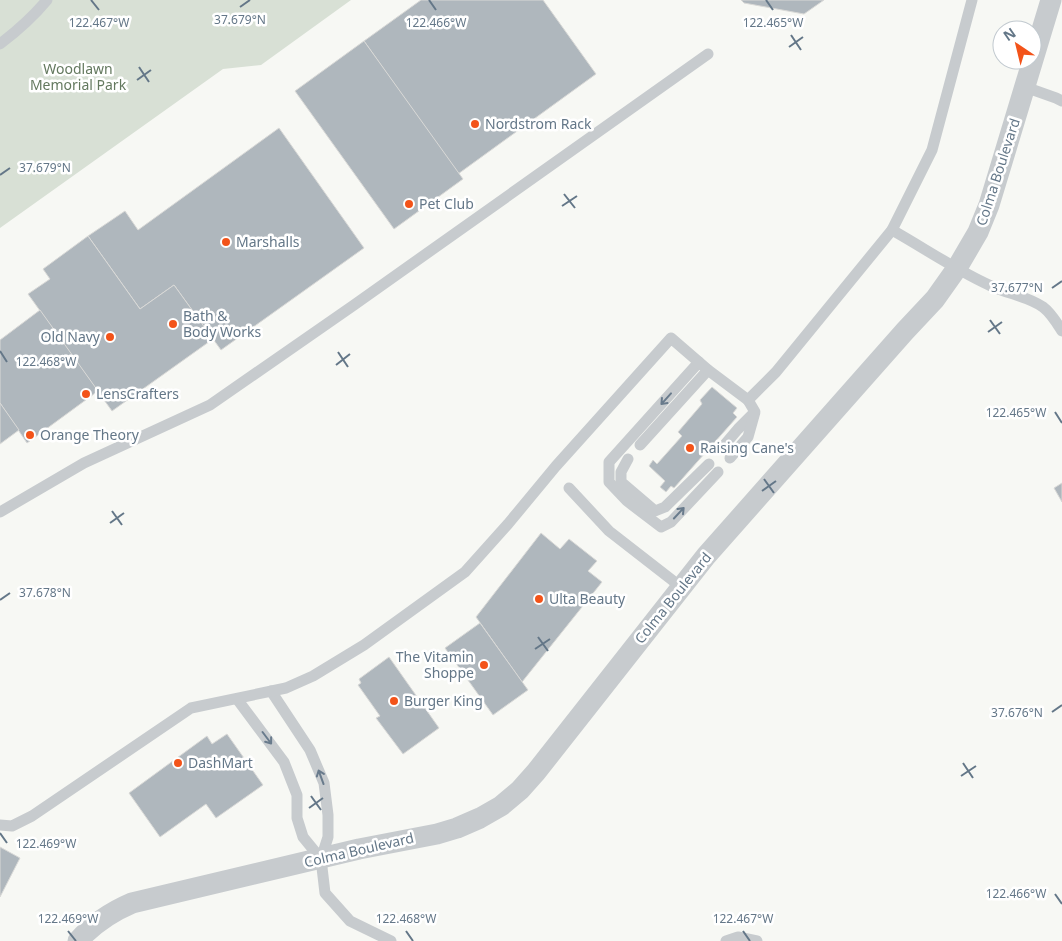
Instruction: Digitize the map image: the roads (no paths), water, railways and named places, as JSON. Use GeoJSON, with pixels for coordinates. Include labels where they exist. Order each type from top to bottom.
{"type":"FeatureCollection","features":[{"type":"Feature","properties":{"kind":"street","name":"Colma Boulevard"},"geometry":{"type":"LineString","coordinates":[[78,941],[100,920],[132,903],[359,849],[452,830],[480,818],[520,790],[731,527],[935,299],[957,268],[978,232],[989,205],[1051,0]]}},
{"type":"Feature","properties":{"kind":"lane"},"geometry":{"type":"LineString","coordinates":[[0,44],[17,31],[47,0]]}},
{"type":"Feature","properties":{"kind":"lane"},"geometry":{"type":"LineString","coordinates":[[748,400],[776,372],[892,230],[932,150],[972,0]]}},
{"type":"Feature","properties":{"kind":"lane"},"geometry":{"type":"LineString","coordinates":[[0,512],[84,463],[210,405],[708,54]]}},
{"type":"Feature","properties":{"kind":"lane"},"geometry":{"type":"LineString","coordinates":[[1025,87],[1062,102]]}},
{"type":"Feature","properties":{"kind":"lane"},"geometry":{"type":"LineString","coordinates":[[892,230],[989,285],[1007,293],[1028,298],[1044,308],[1056,321],[1062,332]]}},
{"type":"Feature","properties":{"kind":"lane"},"geometry":{"type":"LineString","coordinates":[[0,825],[12,826],[32,816],[191,708],[286,688],[313,676],[364,645],[465,572],[556,466],[671,338],[708,370],[748,400],[755,412],[748,438],[730,458]]}},
{"type":"Feature","properties":{"kind":"lane"},"geometry":{"type":"LineString","coordinates":[[699,362],[609,462],[609,482],[627,501],[661,527],[671,522],[718,472]]}},
{"type":"Feature","properties":{"kind":"lane"},"geometry":{"type":"LineString","coordinates":[[640,445],[708,370]]}},
{"type":"Feature","properties":{"kind":"lane"},"geometry":{"type":"LineString","coordinates":[[721,449],[755,412]]}},
{"type":"Feature","properties":{"kind":"lane"},"geometry":{"type":"LineString","coordinates":[[628,459],[621,472],[621,482],[655,511],[665,507],[708,464]]}},
{"type":"Feature","properties":{"kind":"lane"},"geometry":{"type":"LineString","coordinates":[[569,488],[609,531],[681,587]]}},
{"type":"Feature","properties":{"kind":"lane"},"geometry":{"type":"LineString","coordinates":[[271,691],[310,750],[324,783],[328,815],[328,837],[321,859],[325,893],[350,921],[391,941]]}},
{"type":"Feature","properties":{"kind":"lane"},"geometry":{"type":"LineString","coordinates":[[237,699],[284,762],[297,795],[297,818],[303,837],[321,859]]}},
{"type":"Feature","properties":{"kind":"lane"},"geometry":{"type":"LineString","coordinates":[[726,941],[738,937],[757,941]]}},
{"type":"Feature","properties":{"kind":"place","name":"Nordstrom Rack"},"geometry":{"type":"Point","coordinates":[475,124]}},
{"type":"Feature","properties":{"kind":"place","name":"Pet Club"},"geometry":{"type":"Point","coordinates":[409,204]}},
{"type":"Feature","properties":{"kind":"place","name":"Marshalls"},"geometry":{"type":"Point","coordinates":[226,242]}},
{"type":"Feature","properties":{"kind":"place","name":"Bath & Body Works"},"geometry":{"type":"Point","coordinates":[173,324]}},
{"type":"Feature","properties":{"kind":"place","name":"Old Navy"},"geometry":{"type":"Point","coordinates":[110,337]}},
{"type":"Feature","properties":{"kind":"place","name":"LensCrafters"},"geometry":{"type":"Point","coordinates":[86,394]}},
{"type":"Feature","properties":{"kind":"place","name":"Orange Theory"},"geometry":{"type":"Point","coordinates":[30,435]}},
{"type":"Feature","properties":{"kind":"place","name":"Raising Cane's"},"geometry":{"type":"Point","coordinates":[690,448]}},
{"type":"Feature","properties":{"kind":"place","name":"Ulta Beauty"},"geometry":{"type":"Point","coordinates":[539,599]}},
{"type":"Feature","properties":{"kind":"place","name":"The Vitamin Shoppe"},"geometry":{"type":"Point","coordinates":[484,665]}},
{"type":"Feature","properties":{"kind":"place","name":"Burger King"},"geometry":{"type":"Point","coordinates":[394,701]}},
{"type":"Feature","properties":{"kind":"place","name":"DashMart"},"geometry":{"type":"Point","coordinates":[178,763]}},
{"type":"Feature","properties":{"kind":"park label","name":"Woodlawn Memorial Park"},"geometry":{"type":"Point","coordinates":[78,78]}}]}
